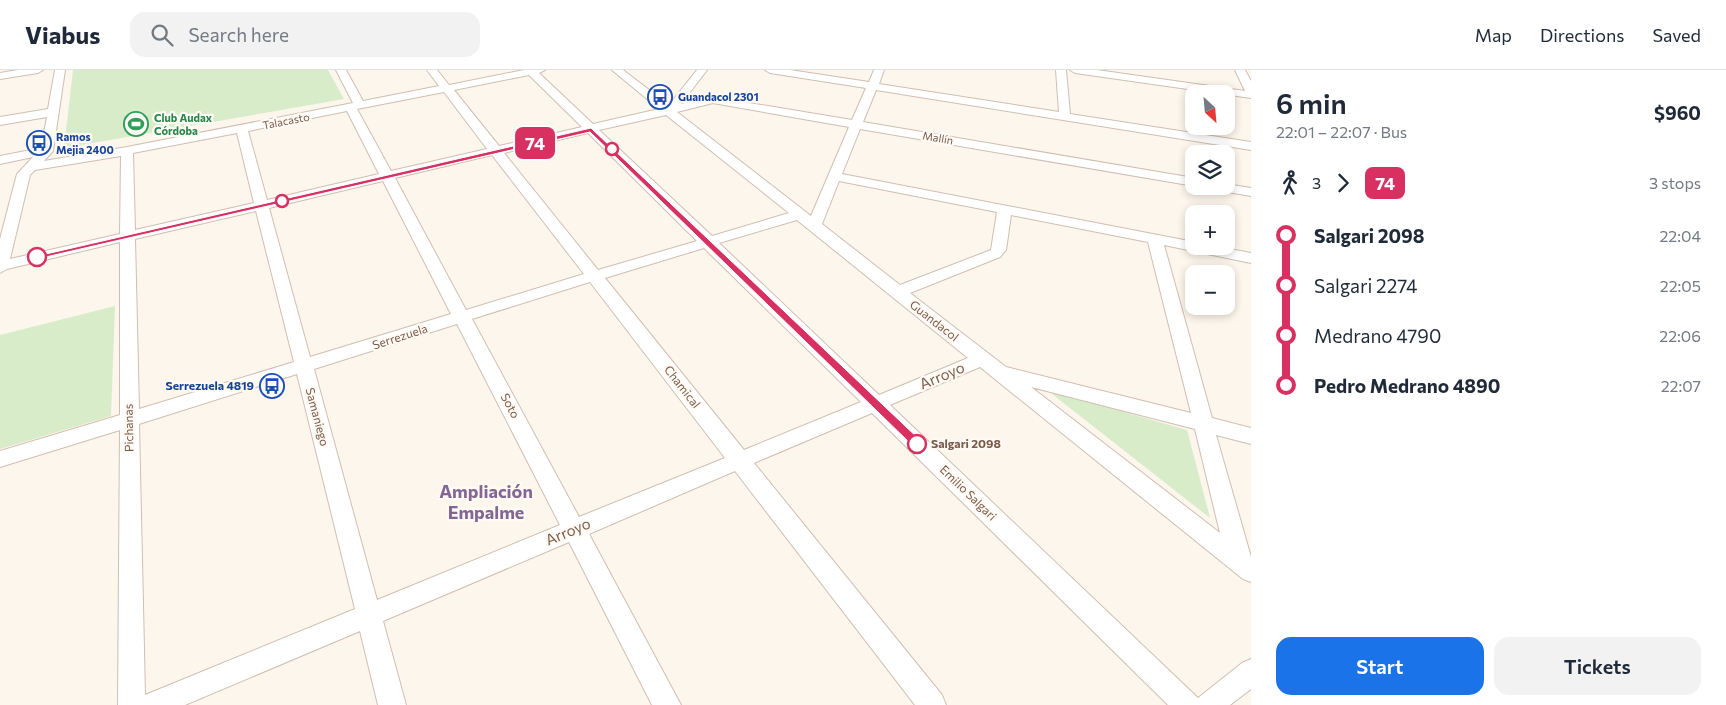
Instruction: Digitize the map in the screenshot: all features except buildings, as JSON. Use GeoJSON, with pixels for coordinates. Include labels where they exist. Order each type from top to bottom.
{"type":"FeatureCollection","features":[{"type":"Feature","properties":{"kind":"street"},"geometry":{"type":"LineString","coordinates":[[0,76],[38,70]]}},
{"type":"Feature","properties":{"kind":"street"},"geometry":{"type":"LineString","coordinates":[[60,70],[47,152],[22,178],[0,266],[670,112],[714,100]]}},
{"type":"Feature","properties":{"kind":"street","name":"Soto"},"geometry":{"type":"LineString","coordinates":[[341,70],[388,176],[668,705]]}},
{"type":"Feature","properties":{"kind":"street","name":"Chamical"},"geometry":{"type":"LineString","coordinates":[[432,70],[932,705]]}},
{"type":"Feature","properties":{"kind":"street","name":"Guandacol"},"geometry":{"type":"LineString","coordinates":[[617,70],[1245,566]]}},
{"type":"Feature","properties":{"kind":"street"},"geometry":{"type":"LineString","coordinates":[[670,112],[702,70]]}},
{"type":"Feature","properties":{"kind":"street"},"geometry":{"type":"LineString","coordinates":[[770,70],[1251,146]]}},
{"type":"Feature","properties":{"kind":"street"},"geometry":{"type":"LineString","coordinates":[[814,226],[879,70]]}},
{"type":"Feature","properties":{"kind":"street"},"geometry":{"type":"LineString","coordinates":[[1061,70],[1065,117]]}},
{"type":"Feature","properties":{"kind":"street"},"geometry":{"type":"LineString","coordinates":[[1075,70],[1251,93]]}},
{"type":"Feature","properties":{"kind":"street"},"geometry":{"type":"LineString","coordinates":[[1240,70],[1251,93]]}},
{"type":"Feature","properties":{"kind":"street","name":"Talacasto"},"geometry":{"type":"LineString","coordinates":[[32,167],[127,151],[536,71]]}},
{"type":"Feature","properties":{"kind":"street","name":"Emilio Salgari"},"geometry":{"type":"LineString","coordinates":[[536,71],[591,130],[1187,705]]}},
{"type":"Feature","properties":{"kind":"street","name":"Mallín"},"geometry":{"type":"LineString","coordinates":[[683,95],[1185,180]]}},
{"type":"Feature","properties":{"kind":"street"},"geometry":{"type":"LineString","coordinates":[[0,121],[53,112]]}},
{"type":"Feature","properties":{"kind":"street","name":"Samaniego"},"geometry":{"type":"LineString","coordinates":[[242,129],[392,705]]}},
{"type":"Feature","properties":{"kind":"street","name":"Pichanas"},"geometry":{"type":"LineString","coordinates":[[127,151],[132,705]]}},
{"type":"Feature","properties":{"kind":"street"},"geometry":{"type":"LineString","coordinates":[[0,160],[47,152]]}},
{"type":"Feature","properties":{"kind":"street"},"geometry":{"type":"LineString","coordinates":[[835,176],[1251,258]]}},
{"type":"Feature","properties":{"kind":"street"},"geometry":{"type":"LineString","coordinates":[[1235,189],[1251,192]]}},
{"type":"Feature","properties":{"kind":"street"},"geometry":{"type":"LineString","coordinates":[[897,292],[995,254],[998,250],[1005,209]]}},
{"type":"Feature","properties":{"kind":"street","name":"Serrezuela"},"geometry":{"type":"LineString","coordinates":[[0,460],[594,276],[800,215]]}},
{"type":"Feature","properties":{"kind":"street"},"geometry":{"type":"LineString","coordinates":[[1156,239],[1204,424],[1245,566]]}},
{"type":"Feature","properties":{"kind":"street"},"geometry":{"type":"LineString","coordinates":[[990,365],[1251,436]]}},
{"type":"Feature","properties":{"kind":"street","name":"Arroyo"},"geometry":{"type":"LineString","coordinates":[[153,705],[876,404],[990,365]]}},
{"type":"Feature","properties":{"kind":"street"},"geometry":{"type":"LineString","coordinates":[[1208,705],[1251,672]]}},
{"type":"Feature","properties":{"kind":"green space","name":"Club Audax Córdoba"},"geometry":{"type":"Polygon","coordinates":[[[73,70],[328,70],[344,99],[64,148],[73,70]]]}},
{"type":"Feature","properties":{"kind":"green space"},"geometry":{"type":"Polygon","coordinates":[[[115,306],[111,416],[0,449],[0,335],[115,306]]]}},
{"type":"Feature","properties":{"kind":"green space"},"geometry":{"type":"Polygon","coordinates":[[[1047,390],[1187,430],[1210,518],[1047,390]]]}},
{"type":"Feature","properties":{"kind":"bus line","name":"74"},"geometry":{"type":"LineString","coordinates":[[37,257],[591,130],[917,444]]}},
{"type":"Feature","properties":{"kind":"place","name":"Guandacol 2301"},"geometry":{"type":"Point","coordinates":[660,97]}},
{"type":"Feature","properties":{"kind":"place","name":"Club Audax Córdoba"},"geometry":{"type":"Point","coordinates":[136,124]}},
{"type":"Feature","properties":{"kind":"place","name":"Ramos Mejia 2400"},"geometry":{"type":"Point","coordinates":[39,143]}},
{"type":"Feature","properties":{"kind":"place","name":"Serrezuela 4819"},"geometry":{"type":"Point","coordinates":[272,386]}},
{"type":"Feature","properties":{"kind":"place","name":"Salgari 2098"},"geometry":{"type":"Point","coordinates":[917,444]}},
{"type":"Feature","properties":{"kind":"district","name":"Ampliación Empalme"},"geometry":{"type":"Point","coordinates":[486,502]}}]}
